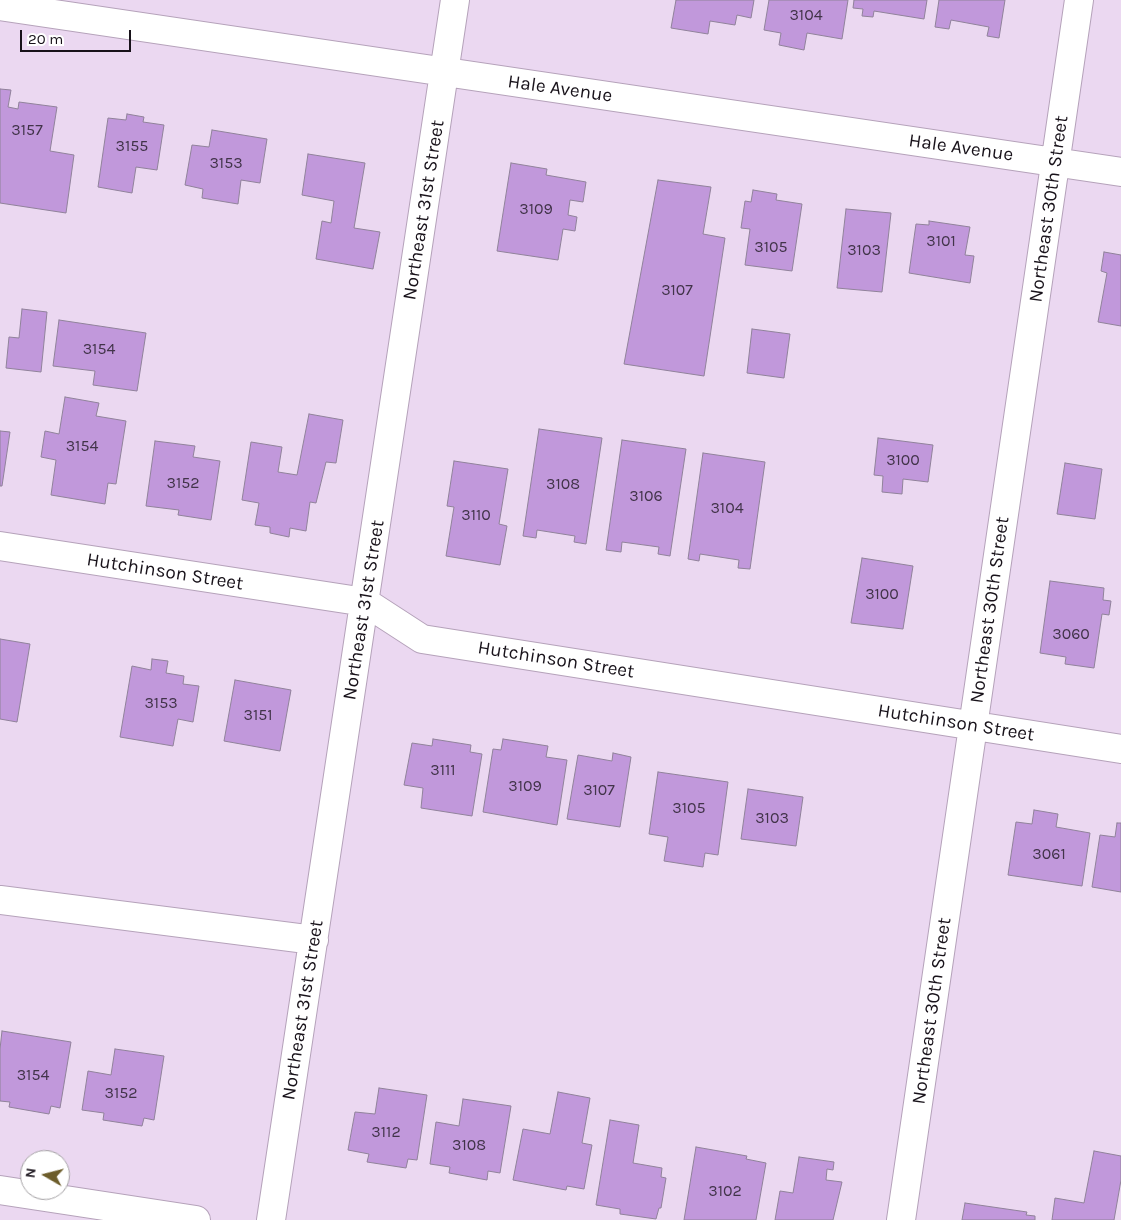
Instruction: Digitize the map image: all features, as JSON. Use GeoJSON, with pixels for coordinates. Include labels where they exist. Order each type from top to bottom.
{"type":"FeatureCollection","features":[{"type":"Feature","properties":{"kind":"street","name":"Northeast 31st Street"},"geometry":{"type":"LineString","coordinates":[[271,1220],[455,0]]}},
{"type":"Feature","properties":{"kind":"street","name":"Northeast 30th Street"},"geometry":{"type":"LineString","coordinates":[[902,1220],[1080,0]]}},
{"type":"Feature","properties":{"kind":"street","name":"Hale Avenue"},"geometry":{"type":"LineString","coordinates":[[0,6],[1121,172]]}},
{"type":"Feature","properties":{"kind":"street","name":"Hutchinson Street"},"geometry":{"type":"LineString","coordinates":[[0,546],[365,602],[422,639],[1121,749]]}},
{"type":"Feature","properties":{"kind":"street"},"geometry":{"type":"LineString","coordinates":[[0,900],[314,940]]}},
{"type":"Feature","properties":{"kind":"street"},"geometry":{"type":"LineString","coordinates":[[0,1190],[196,1220]]}},
{"type":"Feature","properties":{"kind":"building"},"geometry":{"type":"Polygon","coordinates":[[[676,0],[754,0],[751,18],[737,15],[735,25],[710,21],[708,34],[671,28],[676,0]]]}},
{"type":"Feature","properties":{"kind":"building"},"geometry":{"type":"Polygon","coordinates":[[[769,0],[848,0],[842,39],[807,33],[804,50],[779,45],[781,33],[764,30],[769,0]]]}},
{"type":"Feature","properties":{"kind":"building"},"geometry":{"type":"Polygon","coordinates":[[[854,0],[927,0],[924,19],[874,11],[873,17],[862,16],[863,9],[853,8],[854,0]]]}},
{"type":"Feature","properties":{"kind":"building"},"geometry":{"type":"Polygon","coordinates":[[[939,0],[1005,0],[999,38],[987,36],[989,27],[951,20],[949,29],[935,27],[939,0]]]}},
{"type":"Feature","properties":{"kind":"building"},"geometry":{"type":"Polygon","coordinates":[[[0,89],[11,90],[8,107],[18,109],[19,102],[57,107],[50,151],[74,155],[66,213],[0,203],[0,89]]]}},
{"type":"Feature","properties":{"kind":"building"},"geometry":{"type":"Polygon","coordinates":[[[127,114],[144,117],[143,122],[164,125],[157,170],[136,167],[132,193],[98,187],[108,118],[126,120],[127,114]]]}},
{"type":"Feature","properties":{"kind":"building"},"geometry":{"type":"Polygon","coordinates":[[[212,130],[267,139],[260,183],[241,180],[238,204],[202,198],[203,189],[185,185],[192,145],[209,147],[212,130]]]}},
{"type":"Feature","properties":{"kind":"building"},"geometry":{"type":"Polygon","coordinates":[[[308,154],[365,163],[354,228],[380,232],[373,269],[316,259],[322,221],[331,223],[334,201],[302,195],[308,154]]]}},
{"type":"Feature","properties":{"kind":"building"},"geometry":{"type":"Polygon","coordinates":[[[511,163],[547,169],[546,175],[586,182],[583,202],[570,200],[568,215],[577,217],[575,231],[563,229],[558,260],[497,251],[511,163]]]}},
{"type":"Feature","properties":{"kind":"building"},"geometry":{"type":"Polygon","coordinates":[[[658,180],[711,187],[703,234],[725,238],[704,376],[624,364],[658,180]]]}},
{"type":"Feature","properties":{"kind":"building"},"geometry":{"type":"Polygon","coordinates":[[[753,190],[777,194],[776,200],[802,204],[792,271],[745,265],[750,229],[741,228],[745,201],[751,202],[753,190]]]}},
{"type":"Feature","properties":{"kind":"building"},"geometry":{"type":"Polygon","coordinates":[[[846,209],[891,213],[882,292],[837,288],[846,209]]]}},
{"type":"Feature","properties":{"kind":"building"},"geometry":{"type":"Polygon","coordinates":[[[929,221],[970,227],[965,255],[974,256],[970,283],[909,273],[916,224],[929,225],[929,221]]]}},
{"type":"Feature","properties":{"kind":"building"},"geometry":{"type":"Polygon","coordinates":[[[1104,252],[1121,255],[1121,326],[1098,322],[1107,273],[1101,271],[1104,252]]]}},
{"type":"Feature","properties":{"kind":"building"},"geometry":{"type":"Polygon","coordinates":[[[22,309],[47,312],[41,372],[6,368],[9,337],[19,338],[22,309]]]}},
{"type":"Feature","properties":{"kind":"building"},"geometry":{"type":"Polygon","coordinates":[[[59,320],[146,333],[137,391],[93,385],[95,371],[53,366],[59,320]]]}},
{"type":"Feature","properties":{"kind":"building"},"geometry":{"type":"Polygon","coordinates":[[[752,329],[790,334],[784,378],[747,373],[752,329]]]}},
{"type":"Feature","properties":{"kind":"building"},"geometry":{"type":"Polygon","coordinates":[[[65,397],[99,403],[96,416],[126,421],[116,484],[108,483],[105,504],[51,495],[56,460],[41,457],[45,431],[59,434],[65,397]]]}},
{"type":"Feature","properties":{"kind":"building"},"geometry":{"type":"Polygon","coordinates":[[[309,414],[343,420],[336,463],[326,462],[316,503],[310,502],[306,531],[290,528],[289,537],[270,533],[270,527],[255,525],[259,503],[242,500],[251,442],[282,447],[278,472],[297,475],[309,414]]]}},
{"type":"Feature","properties":{"kind":"building"},"geometry":{"type":"Polygon","coordinates":[[[539,429],[602,438],[586,544],[574,542],[575,536],[537,530],[536,538],[523,536],[539,429]]]}},
{"type":"Feature","properties":{"kind":"building"},"geometry":{"type":"Polygon","coordinates":[[[0,431],[10,432],[2,486],[0,486],[0,431]]]}},
{"type":"Feature","properties":{"kind":"building"},"geometry":{"type":"Polygon","coordinates":[[[878,438],[933,445],[928,482],[903,479],[902,494],[882,492],[883,476],[874,475],[878,438]]]}},
{"type":"Feature","properties":{"kind":"building"},"geometry":{"type":"Polygon","coordinates":[[[622,440],[686,449],[670,556],[658,554],[659,547],[622,542],[621,552],[606,550],[622,440]]]}},
{"type":"Feature","properties":{"kind":"building"},"geometry":{"type":"Polygon","coordinates":[[[155,441],[195,446],[193,457],[220,461],[211,520],[178,515],[179,510],[146,506],[155,441]]]}},
{"type":"Feature","properties":{"kind":"building"},"geometry":{"type":"Polygon","coordinates":[[[703,453],[765,462],[750,569],[738,568],[739,560],[700,554],[699,561],[688,559],[703,453]]]}},
{"type":"Feature","properties":{"kind":"building"},"geometry":{"type":"Polygon","coordinates":[[[454,461],[508,469],[499,524],[507,526],[500,565],[446,556],[454,507],[447,506],[454,461]]]}},
{"type":"Feature","properties":{"kind":"building"},"geometry":{"type":"Polygon","coordinates":[[[1065,463],[1102,469],[1095,519],[1057,514],[1065,463]]]}},
{"type":"Feature","properties":{"kind":"building"},"geometry":{"type":"Polygon","coordinates":[[[862,558],[913,566],[903,629],[851,623],[862,558]]]}},
{"type":"Feature","properties":{"kind":"building"},"geometry":{"type":"Polygon","coordinates":[[[1050,581],[1104,588],[1103,600],[1111,601],[1109,615],[1102,614],[1094,668],[1065,664],[1066,657],[1040,653],[1050,581]]]}},
{"type":"Feature","properties":{"kind":"building"},"geometry":{"type":"Polygon","coordinates":[[[0,639],[30,644],[17,722],[0,719],[0,639]]]}},
{"type":"Feature","properties":{"kind":"building"},"geometry":{"type":"Polygon","coordinates":[[[152,659],[168,661],[166,673],[184,676],[183,684],[199,686],[193,722],[178,719],[173,746],[120,737],[132,666],[151,670],[152,659]]]}},
{"type":"Feature","properties":{"kind":"building"},"geometry":{"type":"Polygon","coordinates":[[[235,680],[291,690],[280,751],[224,741],[235,680]]]}},
{"type":"Feature","properties":{"kind":"building"},"geometry":{"type":"Polygon","coordinates":[[[433,739],[471,745],[470,752],[482,754],[472,816],[421,808],[423,788],[404,785],[412,743],[432,746],[433,739]]]}},
{"type":"Feature","properties":{"kind":"building"},"geometry":{"type":"Polygon","coordinates":[[[503,739],[548,746],[546,757],[567,760],[557,825],[483,812],[493,749],[501,750],[503,739]]]}},
{"type":"Feature","properties":{"kind":"building"},"geometry":{"type":"Polygon","coordinates":[[[613,753],[631,757],[620,827],[567,819],[578,755],[612,761],[613,753]]]}},
{"type":"Feature","properties":{"kind":"building"},"geometry":{"type":"Polygon","coordinates":[[[658,772],[728,782],[718,855],[705,853],[703,867],[664,861],[668,837],[649,834],[658,772]]]}},
{"type":"Feature","properties":{"kind":"building"},"geometry":{"type":"Polygon","coordinates":[[[748,789],[803,797],[796,846],[741,839],[748,789]]]}},
{"type":"Feature","properties":{"kind":"building"},"geometry":{"type":"Polygon","coordinates":[[[1034,810],[1058,814],[1056,827],[1090,833],[1082,886],[1008,875],[1016,822],[1032,824],[1034,810]]]}},
{"type":"Feature","properties":{"kind":"building"},"geometry":{"type":"Polygon","coordinates":[[[1117,823],[1121,823],[1121,892],[1092,887],[1100,835],[1115,837],[1117,823]]]}},
{"type":"Feature","properties":{"kind":"building"},"geometry":{"type":"Polygon","coordinates":[[[2,1031],[71,1042],[60,1108],[51,1106],[49,1114],[9,1107],[10,1102],[0,1101],[2,1031]]]}},
{"type":"Feature","properties":{"kind":"building"},"geometry":{"type":"Polygon","coordinates":[[[115,1049],[164,1056],[154,1120],[144,1118],[142,1126],[103,1120],[104,1113],[82,1110],[88,1071],[111,1075],[115,1049]]]}},
{"type":"Feature","properties":{"kind":"building"},"geometry":{"type":"Polygon","coordinates":[[[379,1088],[427,1095],[417,1160],[408,1159],[406,1168],[367,1162],[369,1154],[348,1150],[355,1112],[375,1114],[379,1088]]]}},
{"type":"Feature","properties":{"kind":"building"},"geometry":{"type":"Polygon","coordinates":[[[558,1092],[590,1098],[582,1143],[592,1145],[584,1189],[567,1186],[566,1190],[513,1180],[523,1129],[550,1134],[558,1092]]]}},
{"type":"Feature","properties":{"kind":"building"},"geometry":{"type":"Polygon","coordinates":[[[463,1099],[511,1106],[500,1173],[488,1171],[487,1180],[449,1173],[450,1167],[430,1164],[436,1122],[459,1126],[463,1099]]]}},
{"type":"Feature","properties":{"kind":"building"},"geometry":{"type":"Polygon","coordinates":[[[610,1120],[639,1125],[633,1163],[662,1168],[661,1177],[666,1178],[661,1208],[659,1208],[656,1219],[620,1214],[620,1209],[596,1205],[610,1120]]]}},
{"type":"Feature","properties":{"kind":"building"},"geometry":{"type":"Polygon","coordinates":[[[696,1147],[747,1156],[746,1159],[766,1163],[756,1220],[684,1220],[696,1147]]]}},
{"type":"Feature","properties":{"kind":"building"},"geometry":{"type":"Polygon","coordinates":[[[1094,1151],[1121,1156],[1121,1180],[1114,1220],[1052,1220],[1055,1198],[1084,1203],[1094,1151]]]}},
{"type":"Feature","properties":{"kind":"building"},"geometry":{"type":"Polygon","coordinates":[[[799,1157],[834,1162],[833,1170],[827,1169],[826,1180],[842,1182],[833,1220],[775,1220],[780,1191],[793,1193],[799,1157]]]}},
{"type":"Feature","properties":{"kind":"building"},"geometry":{"type":"Polygon","coordinates":[[[965,1203],[1027,1212],[1026,1215],[1035,1216],[1035,1220],[962,1220],[965,1203]]]}}]}
